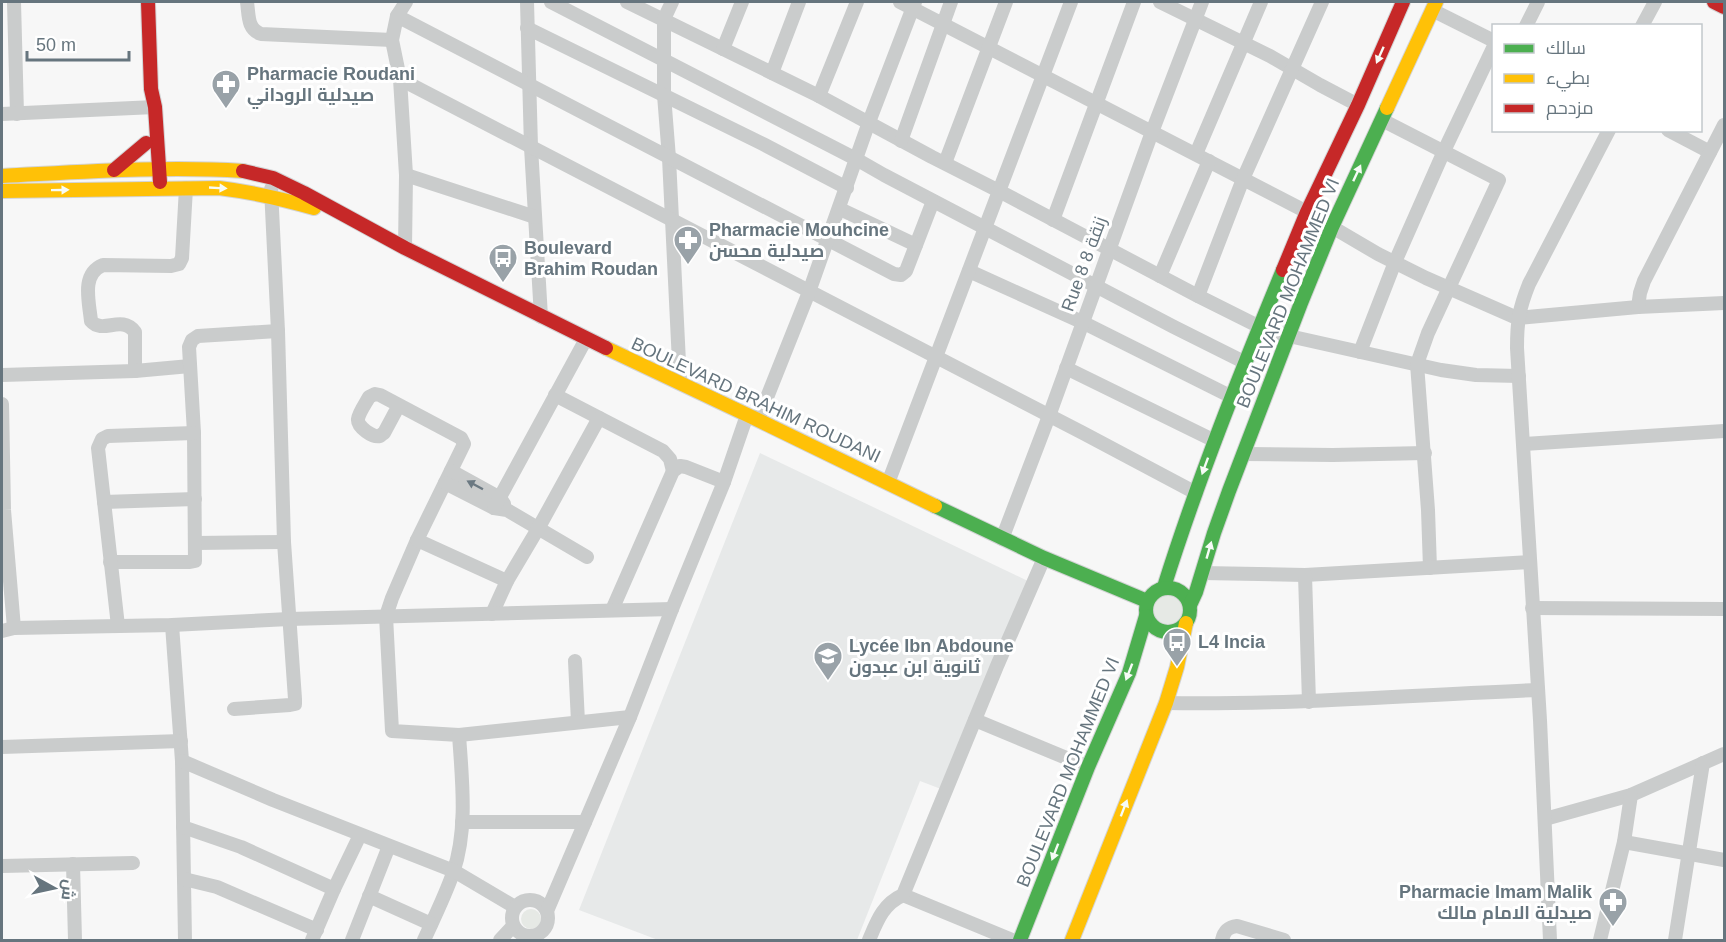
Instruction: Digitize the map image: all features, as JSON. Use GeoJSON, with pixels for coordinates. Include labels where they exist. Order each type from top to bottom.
{"type":"FeatureCollection","features":[{"type":"Feature","properties":{"kind":"main road"},"geometry":{"type":"LineString","coordinates":[[148,2],[153,188]]}},
{"type":"Feature","properties":{"kind":"main road","name":"BOULEVARD MOHAMMED VI"},"geometry":{"type":"LineString","coordinates":[[1164,587],[1215,441],[1260,327],[1307,212],[1358,105],[1403,2]]}},
{"type":"Feature","properties":{"kind":"main road"},"geometry":{"type":"LineString","coordinates":[[1714,2],[1725,7]]}},
{"type":"Feature","properties":{"kind":"main road","name":"BOULEVARD MOHAMMED VI"},"geometry":{"type":"LineString","coordinates":[[1190,605],[1264,395],[1332,227],[1434,6]]}},
{"type":"Feature","properties":{"kind":"main road"},"geometry":{"type":"LineString","coordinates":[[152,142],[195,169]]}},
{"type":"Feature","properties":{"kind":"main road"},"geometry":{"type":"LineString","coordinates":[[114,170],[152,142]]}},
{"type":"Feature","properties":{"kind":"main road","name":"BOULEVARD BRAHIM ROUDANI"},"geometry":{"type":"LineString","coordinates":[[2,176],[114,170],[195,169],[245,171],[273,178],[405,249],[585,339],[753,417],[1002,539],[1147,601]]}},
{"type":"Feature","properties":{"kind":"main road","name":"BOULEVARD BRAHIM ROUDANI"},"geometry":{"type":"LineString","coordinates":[[2,191],[153,188],[246,190],[354,221]]}},
{"type":"Feature","properties":{"kind":"main road"},"geometry":{"type":"LineString","coordinates":[[1072,940],[1166,703],[1190,614],[1190,605],[1183,593],[1171,587],[1164,587],[1154,592],[1147,601],[1146,616],[1154,628],[1168,632],[1181,628],[1186,623]]}},
{"type":"Feature","properties":{"kind":"main road","name":"BOULEVARD MOHAMMED VI"},"geometry":{"type":"LineString","coordinates":[[1020,940],[1088,767],[1129,673],[1146,616]]}},
{"type":"Feature","properties":{"kind":"street"},"geometry":{"type":"LineString","coordinates":[[14,2],[17,114]]}},
{"type":"Feature","properties":{"kind":"street"},"geometry":{"type":"LineString","coordinates":[[247,2],[250,26],[261,34],[392,40]]}},
{"type":"Feature","properties":{"kind":"street"},"geometry":{"type":"LineString","coordinates":[[405,249],[406,175],[400,79],[392,40],[397,16],[406,2]]}},
{"type":"Feature","properties":{"kind":"street"},"geometry":{"type":"LineString","coordinates":[[526,2],[531,147],[541,317]]}},
{"type":"Feature","properties":{"kind":"street"},"geometry":{"type":"LineString","coordinates":[[551,2],[1246,363]]}},
{"type":"Feature","properties":{"kind":"street"},"geometry":{"type":"LineString","coordinates":[[627,2],[819,96],[901,141],[1260,327],[1289,336],[1458,374],[1520,376]]}},
{"type":"Feature","properties":{"kind":"street"},"geometry":{"type":"LineString","coordinates":[[672,2],[664,19],[664,95],[680,383]]}},
{"type":"Feature","properties":{"kind":"street"},"geometry":{"type":"LineString","coordinates":[[723,49],[742,2]]}},
{"type":"Feature","properties":{"kind":"street"},"geometry":{"type":"LineString","coordinates":[[772,73],[799,2]]}},
{"type":"Feature","properties":{"kind":"street"},"geometry":{"type":"LineString","coordinates":[[819,96],[857,2]]}},
{"type":"Feature","properties":{"kind":"street"},"geometry":{"type":"LineString","coordinates":[[901,141],[951,2]]}},
{"type":"Feature","properties":{"kind":"street"},"geometry":{"type":"LineString","coordinates":[[945,164],[1006,2]]}},
{"type":"Feature","properties":{"kind":"street"},"geometry":{"type":"LineString","coordinates":[[888,483],[1071,2]]}},
{"type":"Feature","properties":{"kind":"street"},"geometry":{"type":"LineString","coordinates":[[1053,220],[1134,2]]}},
{"type":"Feature","properties":{"kind":"street"},"geometry":{"type":"LineString","coordinates":[[1160,2],[1293,69],[1358,105]]}},
{"type":"Feature","properties":{"kind":"street","name":"Rue 8 8 زنقة"},"geometry":{"type":"LineString","coordinates":[[1002,539],[1202,2]]}},
{"type":"Feature","properties":{"kind":"street"},"geometry":{"type":"LineString","coordinates":[[1196,154],[1261,2]]}},
{"type":"Feature","properties":{"kind":"street"},"geometry":{"type":"LineString","coordinates":[[1198,296],[1243,179],[1322,2]]}},
{"type":"Feature","properties":{"kind":"street"},"geometry":{"type":"LineString","coordinates":[[1527,24],[1538,2]]}},
{"type":"Feature","properties":{"kind":"street"},"geometry":{"type":"LineString","coordinates":[[1643,24],[1655,2]]}},
{"type":"Feature","properties":{"kind":"street"},"geometry":{"type":"LineString","coordinates":[[547,911],[630,717],[724,482],[809,292],[840,209],[909,4],[1043,77],[1307,212]]}},
{"type":"Feature","properties":{"kind":"street"},"geometry":{"type":"LineString","coordinates":[[1434,6],[1492,40]]}},
{"type":"Feature","properties":{"kind":"street"},"geometry":{"type":"LineString","coordinates":[[397,16],[898,275],[906,271],[933,201]]}},
{"type":"Feature","properties":{"kind":"street"},"geometry":{"type":"LineString","coordinates":[[527,28],[847,188]]}},
{"type":"Feature","properties":{"kind":"street"},"geometry":{"type":"LineString","coordinates":[[1360,352],[1395,262],[1492,50]]}},
{"type":"Feature","properties":{"kind":"street"},"geometry":{"type":"LineString","coordinates":[[400,79],[1196,493]]}},
{"type":"Feature","properties":{"kind":"street"},"geometry":{"type":"LineString","coordinates":[[2,114],[150,107]]}},
{"type":"Feature","properties":{"kind":"street"},"geometry":{"type":"LineString","coordinates":[[1382,120],[1499,180],[1424,343],[1418,364],[1430,568]]}},
{"type":"Feature","properties":{"kind":"street"},"geometry":{"type":"LineString","coordinates":[[1638,307],[1644,281],[1725,125]]}},
{"type":"Feature","properties":{"kind":"street"},"geometry":{"type":"LineString","coordinates":[[1550,940],[1517,318],[1529,284],[1608,132]]}},
{"type":"Feature","properties":{"kind":"street"},"geometry":{"type":"LineString","coordinates":[[1672,132],[1710,152]]}},
{"type":"Feature","properties":{"kind":"street"},"geometry":{"type":"LineString","coordinates":[[1160,276],[1209,161]]}},
{"type":"Feature","properties":{"kind":"street"},"geometry":{"type":"LineString","coordinates":[[406,175],[535,217]]}},
{"type":"Feature","properties":{"kind":"street"},"geometry":{"type":"LineString","coordinates":[[234,709],[294,704],[284,542],[278,331],[270,196],[273,178]]}},
{"type":"Feature","properties":{"kind":"street"},"geometry":{"type":"LineString","coordinates":[[135,371],[135,332],[132,328],[124,324],[98,327],[91,321],[88,288],[90,278],[96,268],[103,264],[171,266],[179,264],[182,258],[186,188]]}},
{"type":"Feature","properties":{"kind":"street"},"geometry":{"type":"LineString","coordinates":[[840,209],[915,245]]}},
{"type":"Feature","properties":{"kind":"street"},"geometry":{"type":"LineString","coordinates":[[1332,227],[1395,262],[1517,318],[1638,307],[1725,303]]}},
{"type":"Feature","properties":{"kind":"street"},"geometry":{"type":"LineString","coordinates":[[969,272],[1082,322],[1232,397]]}},
{"type":"Feature","properties":{"kind":"street"},"geometry":{"type":"LineString","coordinates":[[110,562],[195,561],[194,433],[189,347],[192,340],[198,336],[278,331]]}},
{"type":"Feature","properties":{"kind":"street"},"geometry":{"type":"LineString","coordinates":[[501,505],[585,339]]}},
{"type":"Feature","properties":{"kind":"street"},"geometry":{"type":"LineString","coordinates":[[2,375],[135,371],[190,366]]}},
{"type":"Feature","properties":{"kind":"street"},"geometry":{"type":"LineString","coordinates":[[1066,368],[1215,441]]}},
{"type":"Feature","properties":{"kind":"street"},"geometry":{"type":"LineString","coordinates":[[555,395],[663,451],[670,459],[673,471]]}},
{"type":"Feature","properties":{"kind":"street"},"geometry":{"type":"LineString","coordinates":[[2,404],[3,510],[8,629],[672,609]]}},
{"type":"Feature","properties":{"kind":"street"},"geometry":{"type":"LineString","coordinates":[[399,405],[463,440],[464,444],[417,540],[386,616],[392,731],[459,735],[630,717]]}},
{"type":"Feature","properties":{"kind":"street"},"geometry":{"type":"LineString","coordinates":[[492,614],[507,581],[599,418]]}},
{"type":"Feature","properties":{"kind":"street"},"geometry":{"type":"LineString","coordinates":[[1524,444],[1725,431]]}},
{"type":"Feature","properties":{"kind":"street"},"geometry":{"type":"LineString","coordinates":[[118,626],[98,447],[102,439],[108,436],[194,433]]}},
{"type":"Feature","properties":{"kind":"street"},"geometry":{"type":"LineString","coordinates":[[1243,454],[1425,453]]}},
{"type":"Feature","properties":{"kind":"street"},"geometry":{"type":"LineString","coordinates":[[612,610],[673,471],[680,466],[686,467],[724,482]]}},
{"type":"Feature","properties":{"kind":"street"},"geometry":{"type":"LineString","coordinates":[[448,477],[501,505],[587,557]]}},
{"type":"Feature","properties":{"kind":"street"},"geometry":{"type":"LineString","coordinates":[[104,502],[195,499]]}},
{"type":"Feature","properties":{"kind":"street"},"geometry":{"type":"LineString","coordinates":[[417,540],[507,581]]}},
{"type":"Feature","properties":{"kind":"street"},"geometry":{"type":"LineString","coordinates":[[196,543],[284,542]]}},
{"type":"Feature","properties":{"kind":"street"},"geometry":{"type":"LineString","coordinates":[[869,940],[885,907],[903,895],[1044,558]]}},
{"type":"Feature","properties":{"kind":"street"},"geometry":{"type":"LineString","coordinates":[[1202,573],[1305,575],[1530,562]]}},
{"type":"Feature","properties":{"kind":"street"},"geometry":{"type":"LineString","coordinates":[[1305,575],[1309,702]]}},
{"type":"Feature","properties":{"kind":"street"},"geometry":{"type":"LineString","coordinates":[[1532,608],[1725,609]]}},
{"type":"Feature","properties":{"kind":"street"},"geometry":{"type":"LineString","coordinates":[[172,625],[182,761],[183,879],[187,939]]}},
{"type":"Feature","properties":{"kind":"street"},"geometry":{"type":"LineString","coordinates":[[575,662],[578,722]]}},
{"type":"Feature","properties":{"kind":"street"},"geometry":{"type":"LineString","coordinates":[[1166,703],[1309,702],[1538,690]]}},
{"type":"Feature","properties":{"kind":"street"},"geometry":{"type":"LineString","coordinates":[[975,720],[1088,767]]}},
{"type":"Feature","properties":{"kind":"street"},"geometry":{"type":"LineString","coordinates":[[424,940],[454,871],[462,822],[459,735]]}},
{"type":"Feature","properties":{"kind":"street"},"geometry":{"type":"LineString","coordinates":[[2,747],[181,741]]}},
{"type":"Feature","properties":{"kind":"street"},"geometry":{"type":"LineString","coordinates":[[1545,819],[1631,795],[1725,754]]}},
{"type":"Feature","properties":{"kind":"street"},"geometry":{"type":"LineString","coordinates":[[182,761],[273,800],[454,871],[515,907]]}},
{"type":"Feature","properties":{"kind":"street"},"geometry":{"type":"LineString","coordinates":[[1675,940],[1703,763]]}},
{"type":"Feature","properties":{"kind":"street"},"geometry":{"type":"LineString","coordinates":[[1600,940],[1624,842],[1631,795]]}},
{"type":"Feature","properties":{"kind":"street"},"geometry":{"type":"LineString","coordinates":[[462,822],[585,822]]}},
{"type":"Feature","properties":{"kind":"street"},"geometry":{"type":"LineString","coordinates":[[183,827],[241,847],[334,890]]}},
{"type":"Feature","properties":{"kind":"street"},"geometry":{"type":"LineString","coordinates":[[183,879],[217,887],[314,935],[360,835]]}},
{"type":"Feature","properties":{"kind":"street"},"geometry":{"type":"LineString","coordinates":[[1624,842],[1725,860]]}},
{"type":"Feature","properties":{"kind":"street"},"geometry":{"type":"LineString","coordinates":[[352,940],[389,846]]}},
{"type":"Feature","properties":{"kind":"street"},"geometry":{"type":"LineString","coordinates":[[2,866],[133,863]]}},
{"type":"Feature","properties":{"kind":"street"},"geometry":{"type":"LineString","coordinates":[[73,864],[75,940]]}},
{"type":"Feature","properties":{"kind":"street"},"geometry":{"type":"LineString","coordinates":[[903,895],[1012,940]]}},
{"type":"Feature","properties":{"kind":"street"},"geometry":{"type":"LineString","coordinates":[[369,896],[431,924]]}},
{"type":"Feature","properties":{"kind":"street"},"geometry":{"type":"LineString","coordinates":[[532,900],[541,903],[547,911],[546,927],[541,933],[526,936],[518,933],[513,926],[512,913],[515,907],[523,901],[532,900]]}},
{"type":"Feature","properties":{"kind":"street"},"geometry":{"type":"LineString","coordinates":[[500,940],[513,926]]}},
{"type":"Feature","properties":{"kind":"street"},"geometry":{"type":"LineString","coordinates":[[1222,940],[1230,927],[1238,926],[1284,940]]}},
{"type":"Feature","properties":{"kind":"street"},"geometry":{"type":"LineString","coordinates":[[541,933],[554,940]]}},
{"type":"Feature","properties":{"kind":"shaded area","name":"Lycée Ibn Abdoune ثانوية ابن عبدون"},"geometry":{"type":"Polygon","coordinates":[[[760,453],[1028,581],[941,789],[920,781],[857,940],[658,940],[579,910],[760,453]]]}},
{"type":"Feature","properties":{"kind":"shaded area"},"geometry":{"type":"Polygon","coordinates":[[[1169,594],[1181,599],[1186,611],[1181,623],[1169,628],[1157,623],[1152,611],[1157,599],[1169,594]]]}},
{"type":"Feature","properties":{"kind":"shaded area"},"geometry":{"type":"Polygon","coordinates":[[[531,909],[538,912],[541,919],[538,926],[531,929],[524,926],[521,919],[524,912],[531,909]]]}},
{"type":"Feature","properties":{"kind":"traffic: fast"},"geometry":{"type":"LineString","coordinates":[[1190,605],[1229,491],[1301,303],[1332,227],[1387,108]]}},
{"type":"Feature","properties":{"kind":"traffic: fast"},"geometry":{"type":"LineString","coordinates":[[1164,587],[1220,427],[1283,270]]}},
{"type":"Feature","properties":{"kind":"traffic: fast"},"geometry":{"type":"LineString","coordinates":[[935,506],[1044,558],[1147,601]]}},
{"type":"Feature","properties":{"kind":"traffic: fast"},"geometry":{"type":"LineString","coordinates":[[1168,588],[1177,589],[1184,594],[1189,601],[1190,610],[1189,619],[1184,626],[1177,631],[1168,632],[1159,631],[1152,626],[1147,619],[1146,610],[1147,601],[1152,594],[1159,589],[1168,588]]}},
{"type":"Feature","properties":{"kind":"traffic: fast"},"geometry":{"type":"LineString","coordinates":[[1020,940],[1088,767],[1129,673],[1146,616]]}},
{"type":"Feature","properties":{"kind":"traffic: slow"},"geometry":{"type":"LineString","coordinates":[[1387,108],[1436,2]]}},
{"type":"Feature","properties":{"kind":"traffic: slow"},"geometry":{"type":"LineString","coordinates":[[2,176],[153,169],[243,171]]}},
{"type":"Feature","properties":{"kind":"traffic: slow"},"geometry":{"type":"LineString","coordinates":[[2,191],[219,188],[267,196],[314,208]]}},
{"type":"Feature","properties":{"kind":"traffic: slow"},"geometry":{"type":"LineString","coordinates":[[606,348],[935,506]]}},
{"type":"Feature","properties":{"kind":"traffic: slow"},"geometry":{"type":"LineString","coordinates":[[1072,940],[1166,703],[1177,667],[1186,623]]}},
{"type":"Feature","properties":{"kind":"traffic: jam"},"geometry":{"type":"LineString","coordinates":[[148,2],[151,89],[155,107],[160,182]]}},
{"type":"Feature","properties":{"kind":"traffic: jam"},"geometry":{"type":"LineString","coordinates":[[1283,270],[1403,2]]}},
{"type":"Feature","properties":{"kind":"traffic: jam"},"geometry":{"type":"LineString","coordinates":[[1714,2],[1724,7]]}},
{"type":"Feature","properties":{"kind":"traffic: jam"},"geometry":{"type":"LineString","coordinates":[[114,170],[146,143]]}},
{"type":"Feature","properties":{"kind":"traffic: jam"},"geometry":{"type":"LineString","coordinates":[[243,171],[273,178],[304,193],[405,248],[606,348]]}},
{"type":"Feature","properties":{"kind":"place","name":"Pharmacie Roudani صيدلية الروداني"},"geometry":{"type":"Point","coordinates":[226,110]}},
{"type":"Feature","properties":{"kind":"place","name":"Pharmacie Mouhcine صيدلية محسن"},"geometry":{"type":"Point","coordinates":[688,266]}},
{"type":"Feature","properties":{"kind":"place","name":"Boulevard Brahim Roudan"},"geometry":{"type":"Point","coordinates":[503,284]}},
{"type":"Feature","properties":{"kind":"place","name":"L4 Incia"},"geometry":{"type":"Point","coordinates":[1177,668]}},
{"type":"Feature","properties":{"kind":"place","name":"Lycée Ibn Abdoune ثانوية ابن عبدون"},"geometry":{"type":"Point","coordinates":[828,682]}},
{"type":"Feature","properties":{"kind":"place","name":"Pharmacie Imam Malik صيدلية الامام مالك"},"geometry":{"type":"Point","coordinates":[1613,928]}}]}
